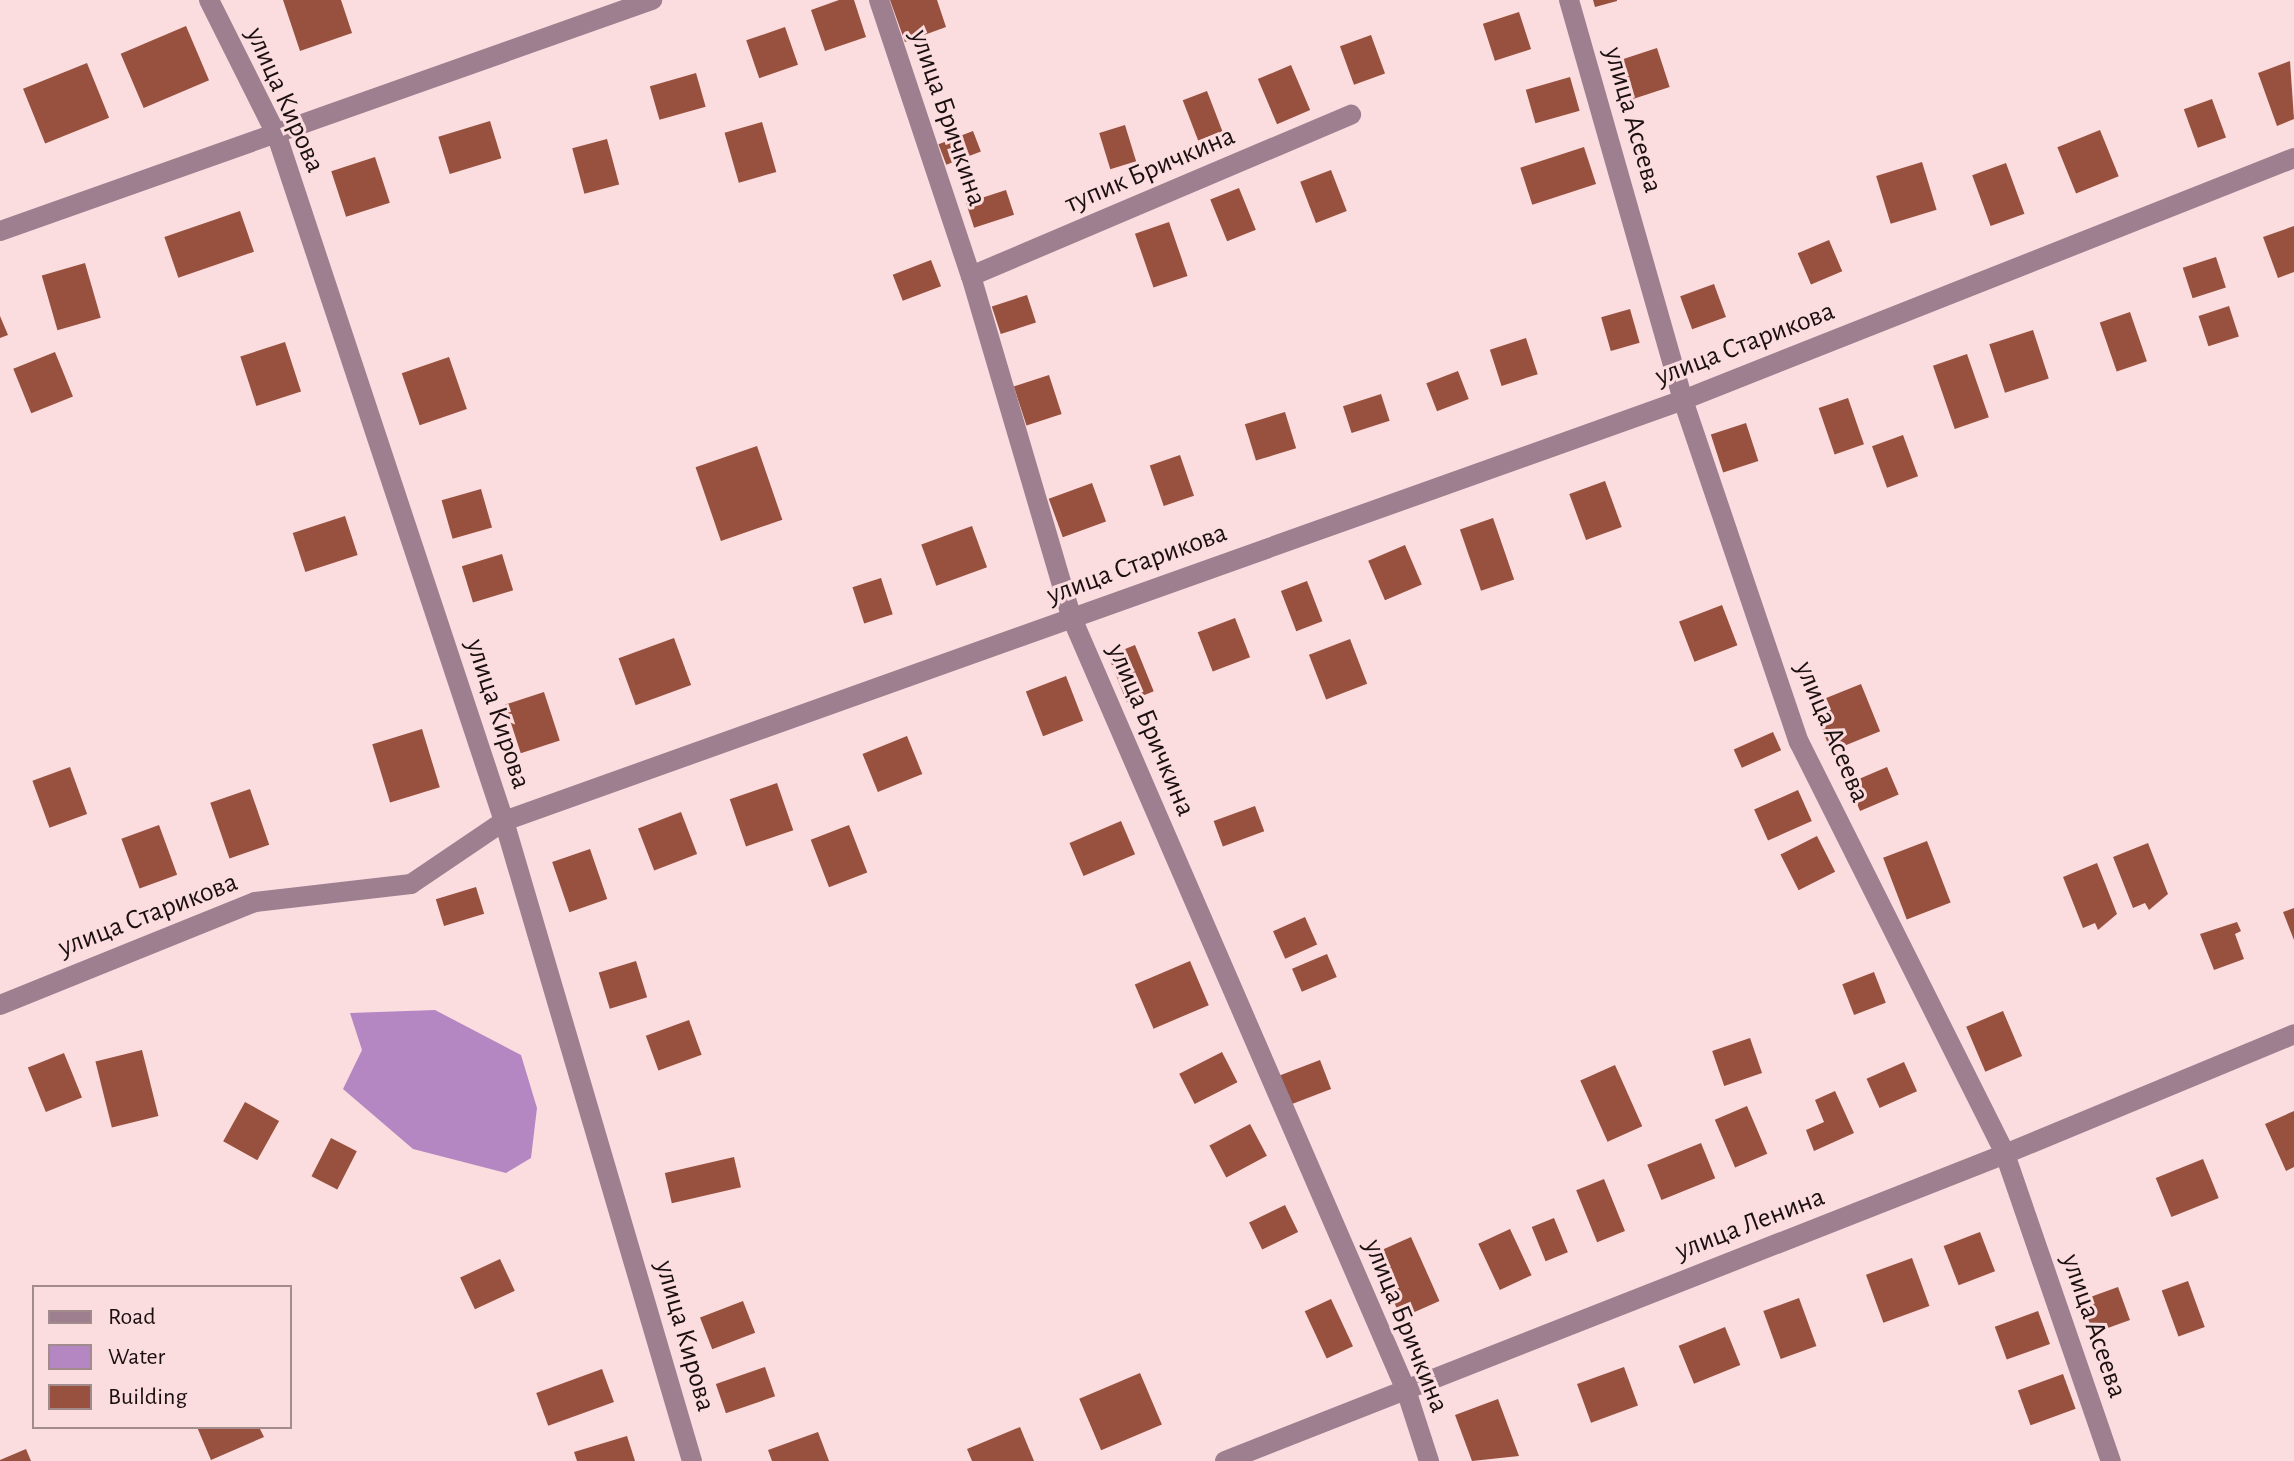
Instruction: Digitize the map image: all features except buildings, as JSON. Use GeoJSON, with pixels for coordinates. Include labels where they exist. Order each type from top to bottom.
{"type":"FeatureCollection","features":[{"type":"Feature","properties":{"kind":"street","name":"улица Кирова"},"geometry":{"type":"LineString","coordinates":[[209,0],[277,136],[504,821],[692,1461]]}},
{"type":"Feature","properties":{"kind":"street"},"geometry":{"type":"LineString","coordinates":[[0,231],[277,136],[652,0]]}},
{"type":"Feature","properties":{"kind":"street","name":"улица Бричкина"},"geometry":{"type":"LineString","coordinates":[[879,0],[971,276],[1071,616],[1406,1390],[1429,1461]]}},
{"type":"Feature","properties":{"kind":"street","name":"улица Асеева"},"geometry":{"type":"LineString","coordinates":[[1569,0],[1683,400],[1799,742],[2005,1154],[2111,1461]]}},
{"type":"Feature","properties":{"kind":"street","name":"тупик Бричкина"},"geometry":{"type":"LineString","coordinates":[[971,276],[1351,115]]}},
{"type":"Feature","properties":{"kind":"street","name":"улица Старикова"},"geometry":{"type":"LineString","coordinates":[[0,1005],[255,902],[411,884],[504,821],[1683,400],[2294,158]]}},
{"type":"Feature","properties":{"kind":"street","name":"улица Ленина"},"geometry":{"type":"LineString","coordinates":[[1225,1461],[2005,1154],[2294,1034]]}},
{"type":"Feature","properties":{"kind":"water"},"geometry":{"type":"Polygon","coordinates":[[[435,1010],[521,1055],[537,1108],[531,1158],[506,1173],[413,1149],[343,1089],[362,1050],[350,1013],[435,1010]]]}}]}
